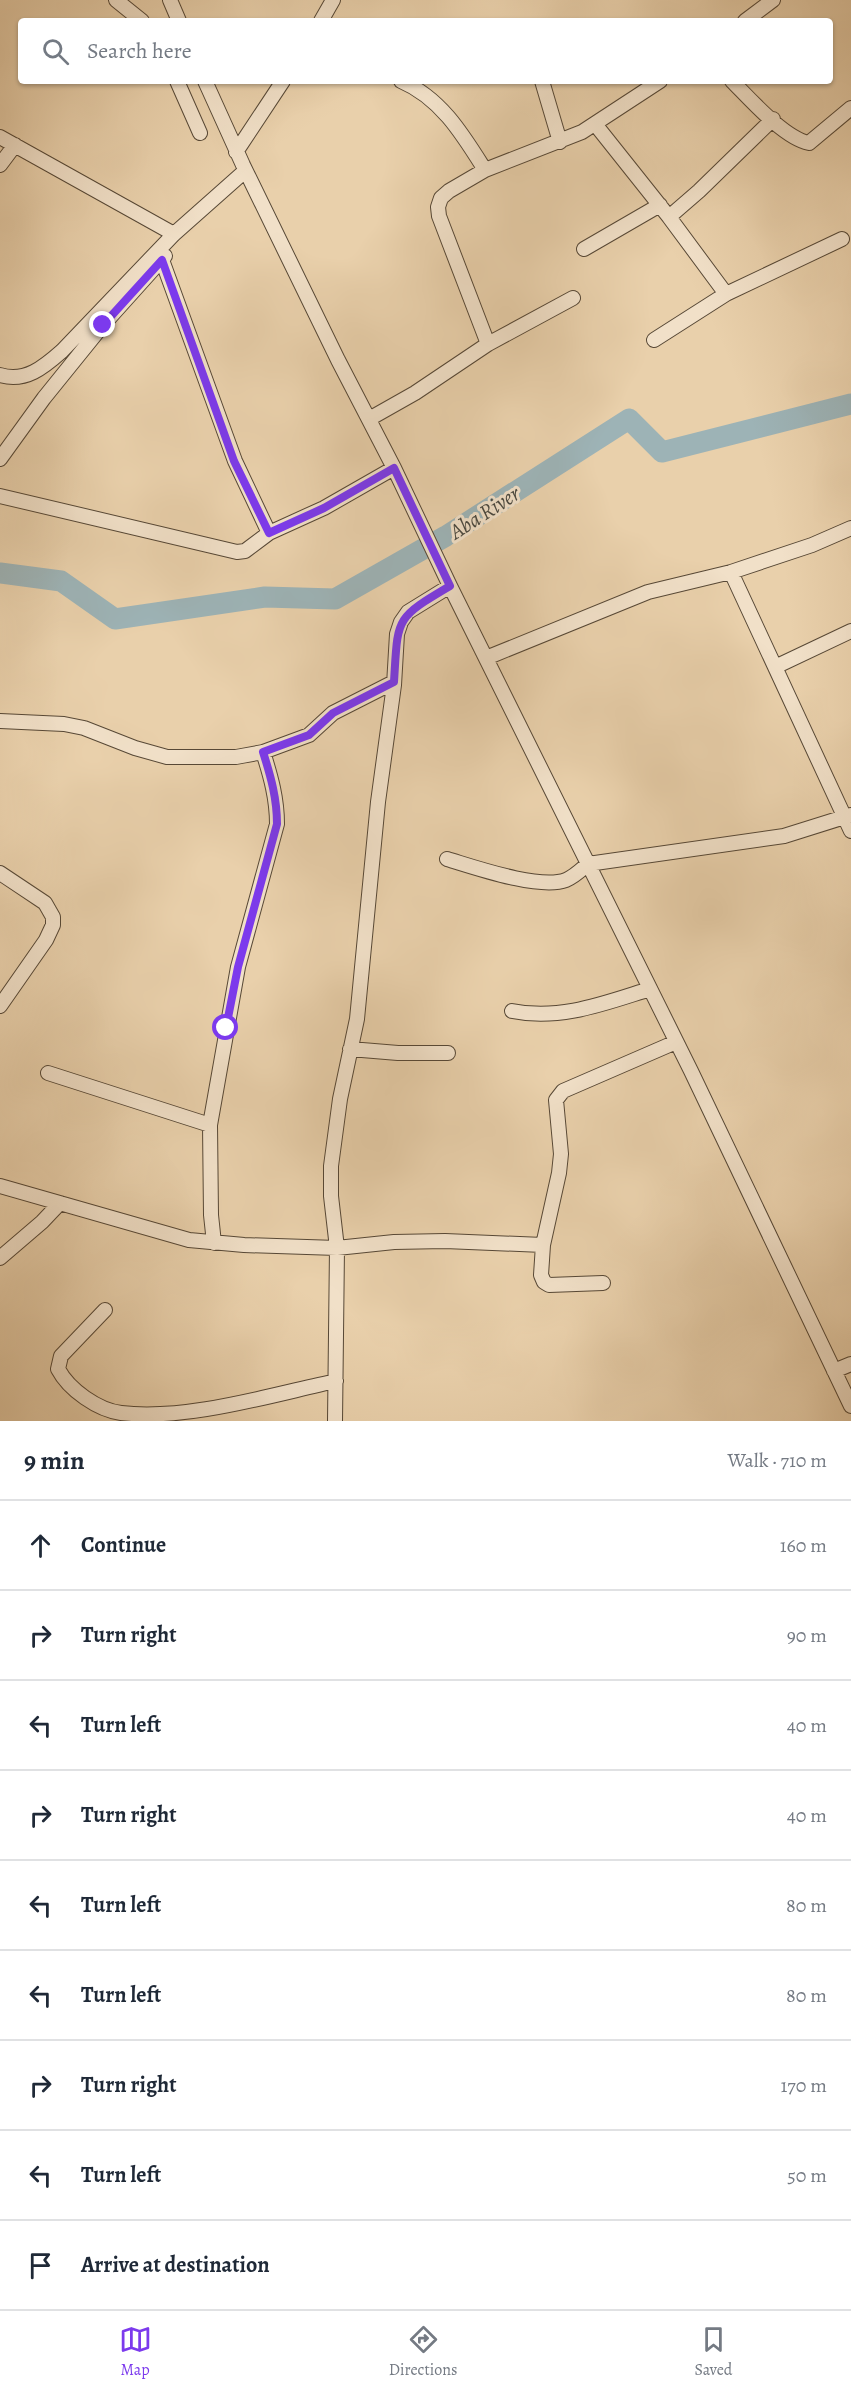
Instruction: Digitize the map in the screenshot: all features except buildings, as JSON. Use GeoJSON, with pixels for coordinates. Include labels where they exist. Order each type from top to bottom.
{"type":"FeatureCollection","features":[{"type":"Feature","properties":{"kind":"street"},"geometry":{"type":"LineString","coordinates":[[116,0],[138,18]]}},
{"type":"Feature","properties":{"kind":"street"},"geometry":{"type":"LineString","coordinates":[[170,0],[178,18]]}},
{"type":"Feature","properties":{"kind":"street"},"geometry":{"type":"LineString","coordinates":[[323,18],[333,0]]}},
{"type":"Feature","properties":{"kind":"street"},"geometry":{"type":"LineString","coordinates":[[749,18],[773,0]]}},
{"type":"Feature","properties":{"kind":"street"},"geometry":{"type":"LineString","coordinates":[[178,84],[200,133]]}},
{"type":"Feature","properties":{"kind":"street"},"geometry":{"type":"LineString","coordinates":[[206,84],[245,171],[650,989],[851,1406]]}},
{"type":"Feature","properties":{"kind":"street"},"geometry":{"type":"LineString","coordinates":[[236,152],[281,84]]}},
{"type":"Feature","properties":{"kind":"street"},"geometry":{"type":"LineString","coordinates":[[407,84],[425,94],[451,120],[485,170]]}},
{"type":"Feature","properties":{"kind":"street"},"geometry":{"type":"LineString","coordinates":[[543,84],[560,141]]}},
{"type":"Feature","properties":{"kind":"street"},"geometry":{"type":"LineString","coordinates":[[488,344],[443,226],[438,207],[441,198],[485,170],[560,141],[595,124],[655,84]]}},
{"type":"Feature","properties":{"kind":"street"},"geometry":{"type":"LineString","coordinates":[[735,84],[795,138],[809,143],[851,108]]}},
{"type":"Feature","properties":{"kind":"street"},"geometry":{"type":"LineString","coordinates":[[669,217],[773,119]]}},
{"type":"Feature","properties":{"kind":"street"},"geometry":{"type":"LineString","coordinates":[[595,124],[660,205],[726,294]]}},
{"type":"Feature","properties":{"kind":"street"},"geometry":{"type":"LineString","coordinates":[[0,137],[174,234]]}},
{"type":"Feature","properties":{"kind":"street"},"geometry":{"type":"LineString","coordinates":[[0,165],[15,145]]}},
{"type":"Feature","properties":{"kind":"street"},"geometry":{"type":"LineString","coordinates":[[0,375],[20,377],[34,373],[45,366],[174,234],[245,171]]}},
{"type":"Feature","properties":{"kind":"street"},"geometry":{"type":"LineString","coordinates":[[584,249],[660,205]]}},
{"type":"Feature","properties":{"kind":"street"},"geometry":{"type":"LineString","coordinates":[[0,459],[44,398],[103,325],[162,260],[174,234]]}},
{"type":"Feature","properties":{"kind":"street"},"geometry":{"type":"LineString","coordinates":[[654,340],[726,294],[842,238]]}},
{"type":"Feature","properties":{"kind":"street"},"geometry":{"type":"LineString","coordinates":[[162,260],[234,461],[269,533]]}},
{"type":"Feature","properties":{"kind":"street"},"geometry":{"type":"LineString","coordinates":[[369,419],[416,393],[488,344],[573,298]]}},
{"type":"Feature","properties":{"kind":"street"},"geometry":{"type":"LineString","coordinates":[[0,496],[194,540],[230,551],[246,551],[269,533],[324,508],[394,468]]}},
{"type":"Feature","properties":{"kind":"street"},"geometry":{"type":"LineString","coordinates":[[486,658],[648,592],[731,572],[812,545],[851,528]]}},
{"type":"Feature","properties":{"kind":"street"},"geometry":{"type":"LineString","coordinates":[[731,572],[848,817],[851,831]]}},
{"type":"Feature","properties":{"kind":"street"},"geometry":{"type":"LineString","coordinates":[[335,1421],[337,1248],[331,1196],[331,1166],[340,1100],[357,1019],[378,802],[394,682],[397,634],[401,622],[414,608],[450,586]]}},
{"type":"Feature","properties":{"kind":"street"},"geometry":{"type":"LineString","coordinates":[[775,667],[851,631]]}},
{"type":"Feature","properties":{"kind":"street"},"geometry":{"type":"LineString","coordinates":[[0,721],[64,724],[84,728],[135,748],[167,757],[228,758],[263,752],[309,735],[333,713],[394,682]]}},
{"type":"Feature","properties":{"kind":"street"},"geometry":{"type":"LineString","coordinates":[[214,1243],[210,1125],[238,967],[277,824],[275,791],[263,752]]}},
{"type":"Feature","properties":{"kind":"street"},"geometry":{"type":"LineString","coordinates":[[447,859],[497,874],[554,882],[564,881],[588,864],[784,836],[848,817]]}},
{"type":"Feature","properties":{"kind":"street"},"geometry":{"type":"LineString","coordinates":[[0,873],[45,903],[54,917],[46,940],[0,1006]]}},
{"type":"Feature","properties":{"kind":"street"},"geometry":{"type":"LineString","coordinates":[[512,1011],[532,1015],[553,1014],[594,1006],[650,989]]}},
{"type":"Feature","properties":{"kind":"street"},"geometry":{"type":"LineString","coordinates":[[603,1283],[549,1285],[544,1282],[541,1275],[543,1245],[561,1154],[556,1100],[563,1091],[676,1042]]}},
{"type":"Feature","properties":{"kind":"street"},"geometry":{"type":"LineString","coordinates":[[351,1049],[398,1053],[448,1053]]}},
{"type":"Feature","properties":{"kind":"street"},"geometry":{"type":"LineString","coordinates":[[48,1073],[210,1125]]}},
{"type":"Feature","properties":{"kind":"street"},"geometry":{"type":"LineString","coordinates":[[0,1186],[189,1240],[214,1243],[337,1248],[394,1242],[445,1241],[543,1245]]}},
{"type":"Feature","properties":{"kind":"street"},"geometry":{"type":"LineString","coordinates":[[0,1258],[42,1222],[60,1203]]}},
{"type":"Feature","properties":{"kind":"street"},"geometry":{"type":"LineString","coordinates":[[105,1310],[61,1356],[58,1370],[78,1392],[97,1404],[119,1413],[159,1415],[222,1406],[336,1381]]}},
{"type":"Feature","properties":{"kind":"street"},"geometry":{"type":"LineString","coordinates":[[834,1371],[851,1364]]}},
{"type":"Feature","properties":{"kind":"waterway","name":"Aba River"},"geometry":{"type":"LineString","coordinates":[[0,573],[61,581],[115,619],[265,597],[335,599],[446,536],[629,419],[662,452],[851,404]]}},
{"type":"Feature","properties":{"kind":"route"},"geometry":{"type":"LineString","coordinates":[[103,325],[162,260],[234,461],[269,533],[293,520],[324,508],[394,468],[450,586],[408,612],[401,622],[397,634],[394,682],[333,713],[309,735],[263,752],[275,791],[277,824],[238,967],[226,1028]]}}]}
